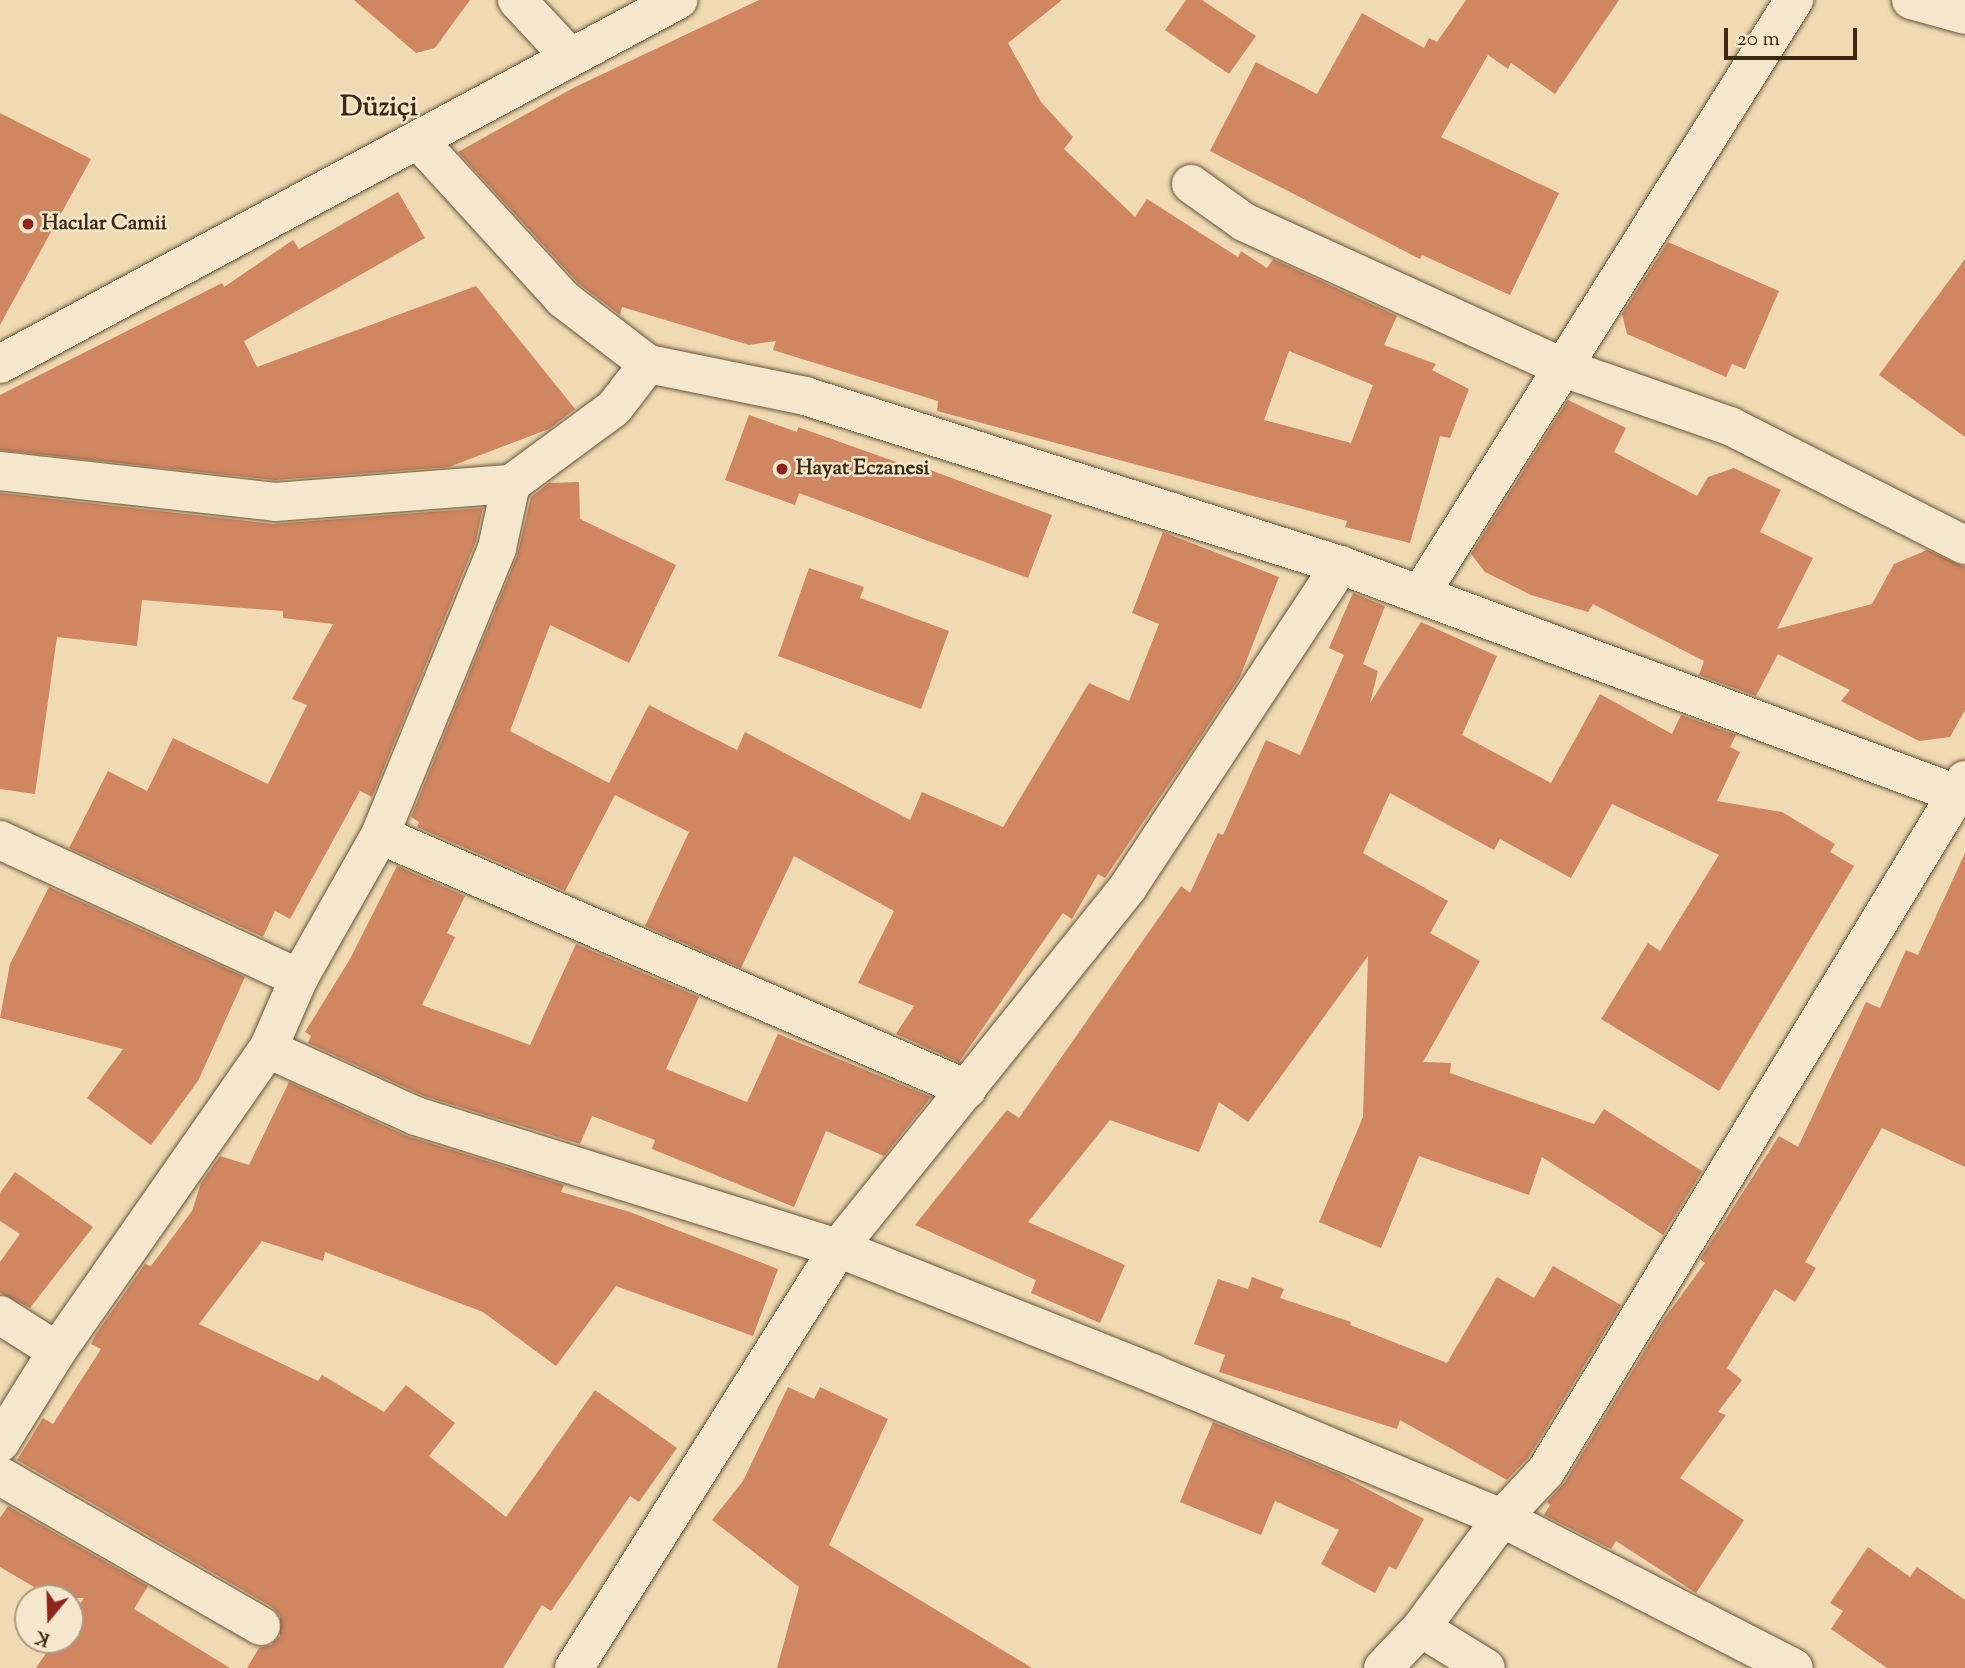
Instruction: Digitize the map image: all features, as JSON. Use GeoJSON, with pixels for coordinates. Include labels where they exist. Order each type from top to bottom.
{"type":"FeatureCollection","features":[{"type":"Feature","properties":{"kind":"street"},"geometry":{"type":"LineString","coordinates":[[517,0],[570,57]]}},
{"type":"Feature","properties":{"kind":"street"},"geometry":{"type":"LineString","coordinates":[[0,364],[678,0]]}},
{"type":"Feature","properties":{"kind":"street"},"geometry":{"type":"LineString","coordinates":[[1421,593],[1794,0]]}},
{"type":"Feature","properties":{"kind":"street"},"geometry":{"type":"LineString","coordinates":[[1912,0],[1965,15]]}},
{"type":"Feature","properties":{"kind":"street"},"geometry":{"type":"LineString","coordinates":[[418,140],[563,299],[648,363],[805,396],[1340,565],[1963,791],[1546,1471],[1502,1518],[1421,1628],[1383,1668]]}},
{"type":"Feature","properties":{"kind":"street"},"geometry":{"type":"LineString","coordinates":[[1191,184],[1244,222],[1564,369],[1730,426],[1965,545]]}},
{"type":"Feature","properties":{"kind":"street"},"geometry":{"type":"LineString","coordinates":[[0,471],[275,502],[510,485],[614,408],[648,363]]}},
{"type":"Feature","properties":{"kind":"street"},"geometry":{"type":"LineString","coordinates":[[0,1443],[57,1351],[268,1049],[299,978],[380,835],[497,548],[510,485]]}},
{"type":"Feature","properties":{"kind":"street"},"geometry":{"type":"LineString","coordinates":[[574,1668],[838,1248],[1128,887],[1340,565]]}},
{"type":"Feature","properties":{"kind":"street"},"geometry":{"type":"LineString","coordinates":[[380,835],[967,1089]]}},
{"type":"Feature","properties":{"kind":"street"},"geometry":{"type":"LineString","coordinates":[[0,840],[299,978]]}},
{"type":"Feature","properties":{"kind":"street"},"geometry":{"type":"LineString","coordinates":[[268,1049],[416,1116],[838,1248],[1502,1518],[1794,1668]]}},
{"type":"Feature","properties":{"kind":"street"},"geometry":{"type":"LineString","coordinates":[[0,1315],[57,1351]]}},
{"type":"Feature","properties":{"kind":"street"},"geometry":{"type":"LineString","coordinates":[[0,1476],[261,1626]]}},
{"type":"Feature","properties":{"kind":"street"},"geometry":{"type":"LineString","coordinates":[[1421,1628],[1486,1668]]}},
{"type":"Feature","properties":{"kind":"building"},"geometry":{"type":"Polygon","coordinates":[[[354,0],[470,0],[435,48],[416,53],[354,0]]]}},
{"type":"Feature","properties":{"kind":"building"},"geometry":{"type":"Polygon","coordinates":[[[759,0],[1062,0],[1008,43],[1041,102],[1073,137],[1064,149],[1135,217],[1147,199],[1238,257],[1241,251],[1267,268],[1273,259],[1397,316],[1384,345],[1436,364],[1432,370],[1469,389],[1450,438],[1440,436],[1410,543],[1345,527],[1347,521],[937,411],[938,401],[773,350],[776,341],[749,345],[622,307],[620,315],[578,283],[458,152],[573,88],[759,0]],[[1289,351],[1264,420],[1351,443],[1373,385],[1289,351]]]}},
{"type":"Feature","properties":{"kind":"building"},"geometry":{"type":"Polygon","coordinates":[[[1186,0],[1202,0],[1256,36],[1229,74],[1165,30],[1186,0]]]}},
{"type":"Feature","properties":{"kind":"building"},"geometry":{"type":"Polygon","coordinates":[[[1466,0],[1619,0],[1555,94],[1511,63],[1508,69],[1488,55],[1441,137],[1559,193],[1510,295],[1422,255],[1420,259],[1210,151],[1256,62],[1317,94],[1362,13],[1424,48],[1429,38],[1437,42],[1466,0]]]}},
{"type":"Feature","properties":{"kind":"building","name":"Hacılar Camii"},"geometry":{"type":"Polygon","coordinates":[[[0,113],[91,159],[0,325],[0,113]]]}},
{"type":"Feature","properties":{"kind":"building"},"geometry":{"type":"Polygon","coordinates":[[[398,192],[425,238],[244,341],[257,367],[476,286],[575,409],[549,429],[449,467],[275,480],[0,450],[0,395],[222,283],[224,287],[293,240],[299,249],[398,192]]]}},
{"type":"Feature","properties":{"kind":"building"},"geometry":{"type":"Polygon","coordinates":[[[1668,242],[1779,291],[1745,369],[1732,364],[1726,377],[1627,334],[1622,314],[1668,242]]]}},
{"type":"Feature","properties":{"kind":"building"},"geometry":{"type":"Polygon","coordinates":[[[1965,259],[1965,437],[1879,375],[1965,259]]]}},
{"type":"Feature","properties":{"kind":"building"},"geometry":{"type":"Polygon","coordinates":[[[1568,400],[1626,428],[1614,452],[1697,496],[1708,477],[1734,468],[1781,490],[1760,532],[1813,558],[1777,629],[1872,604],[1894,564],[1927,550],[1965,567],[1965,710],[1950,737],[1919,741],[1841,701],[1850,690],[1778,654],[1756,696],[1699,675],[1704,661],[1593,604],[1588,612],[1531,595],[1485,572],[1471,554],[1568,400]]]}},
{"type":"Feature","properties":{"kind":"building"},"geometry":{"type":"Polygon","coordinates":[[[749,415],[797,432],[798,427],[930,474],[930,470],[1052,515],[1028,578],[799,493],[795,505],[725,480],[749,415]]]}},
{"type":"Feature","properties":{"kind":"building"},"geometry":{"type":"Polygon","coordinates":[[[579,482],[580,519],[676,565],[629,663],[550,625],[510,731],[609,783],[649,705],[737,750],[745,732],[910,820],[922,792],[1003,827],[1089,683],[1129,701],[1159,624],[1132,613],[1163,532],[1279,577],[1240,677],[1186,759],[1105,878],[1098,874],[1072,919],[1063,913],[959,1062],[896,1034],[914,1006],[858,983],[894,911],[794,856],[741,968],[645,926],[689,832],[615,795],[565,891],[417,827],[419,822],[411,817],[517,556],[531,497],[549,483],[579,482]]]}},
{"type":"Feature","properties":{"kind":"building"},"geometry":{"type":"Polygon","coordinates":[[[0,493],[273,524],[483,508],[476,541],[372,797],[360,791],[290,919],[275,911],[263,937],[69,848],[108,771],[147,791],[173,738],[268,784],[307,705],[292,699],[333,624],[283,618],[283,611],[142,600],[137,646],[57,637],[35,794],[0,789],[0,493]]]}},
{"type":"Feature","properties":{"kind":"building"},"geometry":{"type":"Polygon","coordinates":[[[809,568],[864,587],[860,598],[949,631],[921,709],[778,656],[809,568]]]}},
{"type":"Feature","properties":{"kind":"building"},"geometry":{"type":"Polygon","coordinates":[[[1353,593],[1385,606],[1363,664],[1378,671],[1370,703],[1421,622],[1497,656],[1462,735],[1551,783],[1600,694],[1672,734],[1681,715],[1736,735],[1730,747],[1740,752],[1717,801],[1782,812],[1835,844],[1830,852],[1854,866],[1719,1091],[1601,1019],[1648,943],[1660,951],[1719,855],[1612,804],[1571,878],[1500,839],[1494,850],[1390,793],[1363,853],[1448,901],[1430,933],[1480,961],[1423,1062],[1451,1063],[1450,1073],[1594,1124],[1604,1109],[1702,1171],[1663,1235],[1542,1157],[1529,1195],[1419,1156],[1381,1248],[1319,1222],[1363,1117],[1368,956],[1248,1122],[1219,1102],[1199,1152],[1110,1120],[1028,1222],[1125,1265],[1100,1323],[1031,1293],[1036,1280],[915,1225],[1007,1110],[1019,1118],[1181,886],[1190,893],[1218,833],[1223,835],[1266,740],[1300,755],[1344,655],[1329,648],[1353,593]]]}},
{"type":"Feature","properties":{"kind":"building"},"geometry":{"type":"Polygon","coordinates":[[[1965,853],[1965,1167],[1882,1128],[1805,1262],[1816,1268],[1795,1302],[1775,1289],[1727,1368],[1742,1380],[1718,1412],[1726,1415],[1680,1478],[1744,1520],[1696,1593],[1616,1541],[1611,1549],[1544,1515],[1550,1505],[1547,1502],[1565,1482],[1664,1319],[1705,1263],[1700,1259],[1779,1136],[1798,1147],[1866,1002],[1880,1008],[1906,950],[1918,955],[1965,853]]]}},
{"type":"Feature","properties":{"kind":"building"},"geometry":{"type":"Polygon","coordinates":[[[397,866],[465,896],[447,933],[455,937],[422,1005],[530,1045],[576,944],[699,997],[666,1069],[747,1102],[778,1034],[931,1097],[884,1156],[826,1131],[794,1207],[652,1149],[655,1140],[592,1116],[580,1144],[424,1096],[308,1043],[311,1036],[305,1032],[350,959],[397,866]]]}},
{"type":"Feature","properties":{"kind":"building"},"geometry":{"type":"Polygon","coordinates":[[[49,887],[245,977],[198,1081],[151,1145],[87,1098],[123,1049],[0,1018],[10,964],[49,887]]]}},
{"type":"Feature","properties":{"kind":"building"},"geometry":{"type":"Polygon","coordinates":[[[289,1082],[407,1136],[564,1185],[561,1192],[630,1212],[778,1269],[753,1336],[616,1286],[556,1366],[483,1312],[325,1252],[323,1261],[262,1241],[199,1324],[318,1381],[322,1375],[384,1412],[406,1385],[455,1423],[429,1456],[506,1517],[595,1390],[677,1448],[639,1502],[630,1496],[551,1611],[542,1605],[503,1668],[247,1668],[259,1648],[271,1645],[280,1636],[280,1616],[272,1607],[17,1460],[43,1418],[53,1424],[101,1349],[91,1344],[96,1334],[145,1264],[151,1266],[192,1211],[201,1183],[220,1156],[249,1165],[289,1082]]]}},
{"type":"Feature","properties":{"kind":"building"},"geometry":{"type":"Polygon","coordinates":[[[15,1172],[93,1227],[30,1308],[0,1293],[0,1262],[20,1234],[0,1221],[0,1193],[15,1172]]]}},
{"type":"Feature","properties":{"kind":"building"},"geometry":{"type":"Polygon","coordinates":[[[1553,1266],[1621,1305],[1528,1458],[1507,1480],[1400,1420],[1397,1429],[1219,1372],[1225,1355],[1194,1344],[1218,1279],[1248,1289],[1252,1277],[1284,1289],[1280,1298],[1351,1322],[1350,1325],[1447,1363],[1497,1277],[1534,1298],[1553,1266]]]}},
{"type":"Feature","properties":{"kind":"building"},"geometry":{"type":"Polygon","coordinates":[[[788,1387],[814,1399],[820,1387],[888,1419],[829,1545],[1032,1668],[777,1668],[799,1587],[712,1520],[743,1481],[788,1387]]]}},
{"type":"Feature","properties":{"kind":"building"},"geometry":{"type":"Polygon","coordinates":[[[1213,1422],[1339,1474],[1424,1519],[1396,1570],[1389,1566],[1375,1593],[1321,1564],[1339,1530],[1275,1501],[1261,1535],[1180,1502],[1213,1422]]]}},
{"type":"Feature","properties":{"kind":"building"},"geometry":{"type":"Polygon","coordinates":[[[8,1506],[148,1586],[134,1609],[230,1668],[36,1668],[46,1654],[84,1654],[84,1584],[29,1584],[0,1567],[0,1518],[8,1506]]]}},
{"type":"Feature","properties":{"kind":"building"},"geometry":{"type":"Polygon","coordinates":[[[1868,1547],[1910,1577],[1917,1567],[1965,1600],[1965,1668],[1887,1668],[1831,1629],[1843,1611],[1830,1603],[1868,1547]]]}},
{"type":"Feature","properties":{"kind":"place","name":"Hacılar Camii"},"geometry":{"type":"Point","coordinates":[28,224]}},
{"type":"Feature","properties":{"kind":"place","name":"Hayat Eczanesi"},"geometry":{"type":"Point","coordinates":[782,469]}},
{"type":"Feature","properties":{"kind":"district","name":"Düziçi"},"geometry":{"type":"Point","coordinates":[379,108]}}]}
